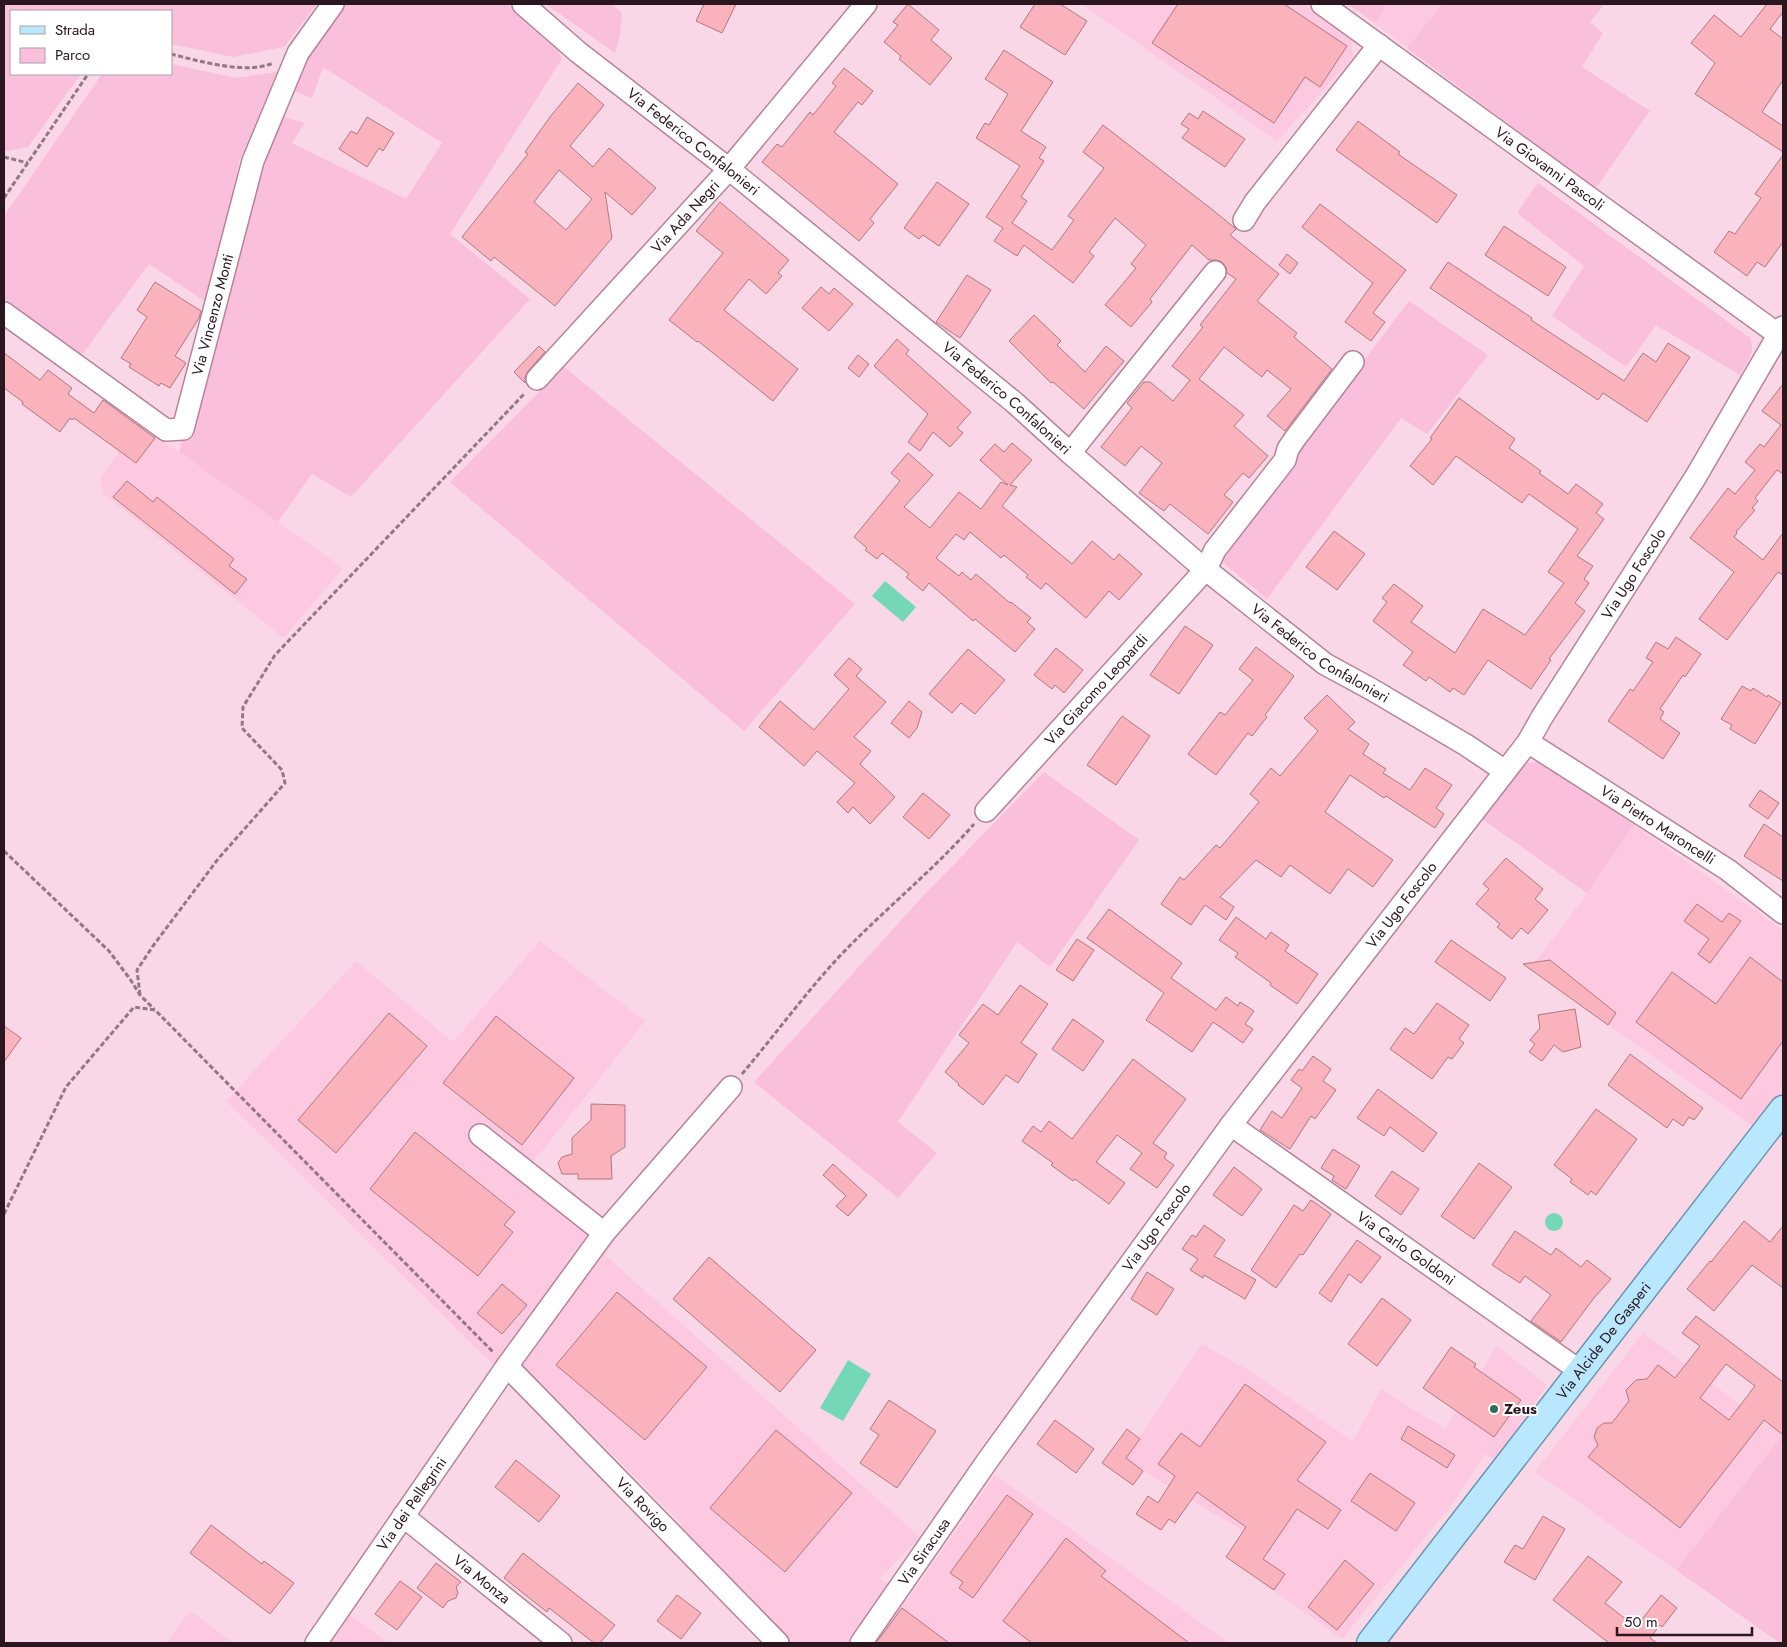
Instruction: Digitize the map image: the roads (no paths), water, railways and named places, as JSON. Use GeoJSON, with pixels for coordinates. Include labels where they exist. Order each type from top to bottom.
{"type":"FeatureCollection","features":[{"type":"Feature","properties":{"kind":"main road","name":"Via Alcide De Gasperi"},"geometry":{"type":"LineString","coordinates":[[1370,1643],[1783,1109]]}},
{"type":"Feature","properties":{"kind":"street","name":"Via Vincenzo Monti"},"geometry":{"type":"LineString","coordinates":[[4,313],[166,430],[183,429],[253,161],[298,53],[333,4]]}},
{"type":"Feature","properties":{"kind":"street","name":"Via Federico Confalonieri"},"geometry":{"type":"LineString","coordinates":[[522,4],[578,52],[729,169],[1015,404],[1194,561],[1325,664],[1379,693],[1505,771]]}},
{"type":"Feature","properties":{"kind":"street","name":"Via Ada Negri"},"geometry":{"type":"LineString","coordinates":[[537,380],[729,169],[866,4]]}},
{"type":"Feature","properties":{"kind":"street","name":"Via Giovanni Pascoli"},"geometry":{"type":"LineString","coordinates":[[1322,4],[1781,331]]}},
{"type":"Feature","properties":{"kind":"street"},"geometry":{"type":"LineString","coordinates":[[1244,220],[1255,202],[1379,45]]}},
{"type":"Feature","properties":{"kind":"street"},"geometry":{"type":"LineString","coordinates":[[1070,454],[1215,272]]}},
{"type":"Feature","properties":{"kind":"street","name":"Via Ugo Foscolo"},"geometry":{"type":"LineString","coordinates":[[988,1460],[1231,1125],[1528,742],[1542,717],[1695,478],[1781,331]]}},
{"type":"Feature","properties":{"kind":"street","name":"Via Giacomo Leopardi"},"geometry":{"type":"LineString","coordinates":[[986,811],[1206,569],[1214,550],[1285,460],[1288,449],[1294,440],[1353,362]]}},
{"type":"Feature","properties":{"kind":"street","name":"Via Pietro Maroncelli"},"geometry":{"type":"LineString","coordinates":[[1528,742],[1728,870],[1783,913]]}},
{"type":"Feature","properties":{"kind":"street","name":"Via dei Pellegrini"},"geometry":{"type":"LineString","coordinates":[[316,1643],[507,1366],[604,1233],[731,1087]]}},
{"type":"Feature","properties":{"kind":"street","name":"Via Carlo Goldoni"},"geometry":{"type":"LineString","coordinates":[[1231,1125],[1580,1371]]}},
{"type":"Feature","properties":{"kind":"street"},"geometry":{"type":"LineString","coordinates":[[480,1135],[604,1233]]}},
{"type":"Feature","properties":{"kind":"street","name":"Via Rovigo"},"geometry":{"type":"LineString","coordinates":[[507,1366],[778,1643]]}},
{"type":"Feature","properties":{"kind":"street","name":"Via Siracusa"},"geometry":{"type":"LineString","coordinates":[[861,1643],[988,1460]]}},
{"type":"Feature","properties":{"kind":"street","name":"Via Monza"},"geometry":{"type":"LineString","coordinates":[[403,1516],[561,1643]]}},
{"type":"Feature","properties":{"kind":"place","name":"Zeus"},"geometry":{"type":"Point","coordinates":[1494,1409]}}]}
